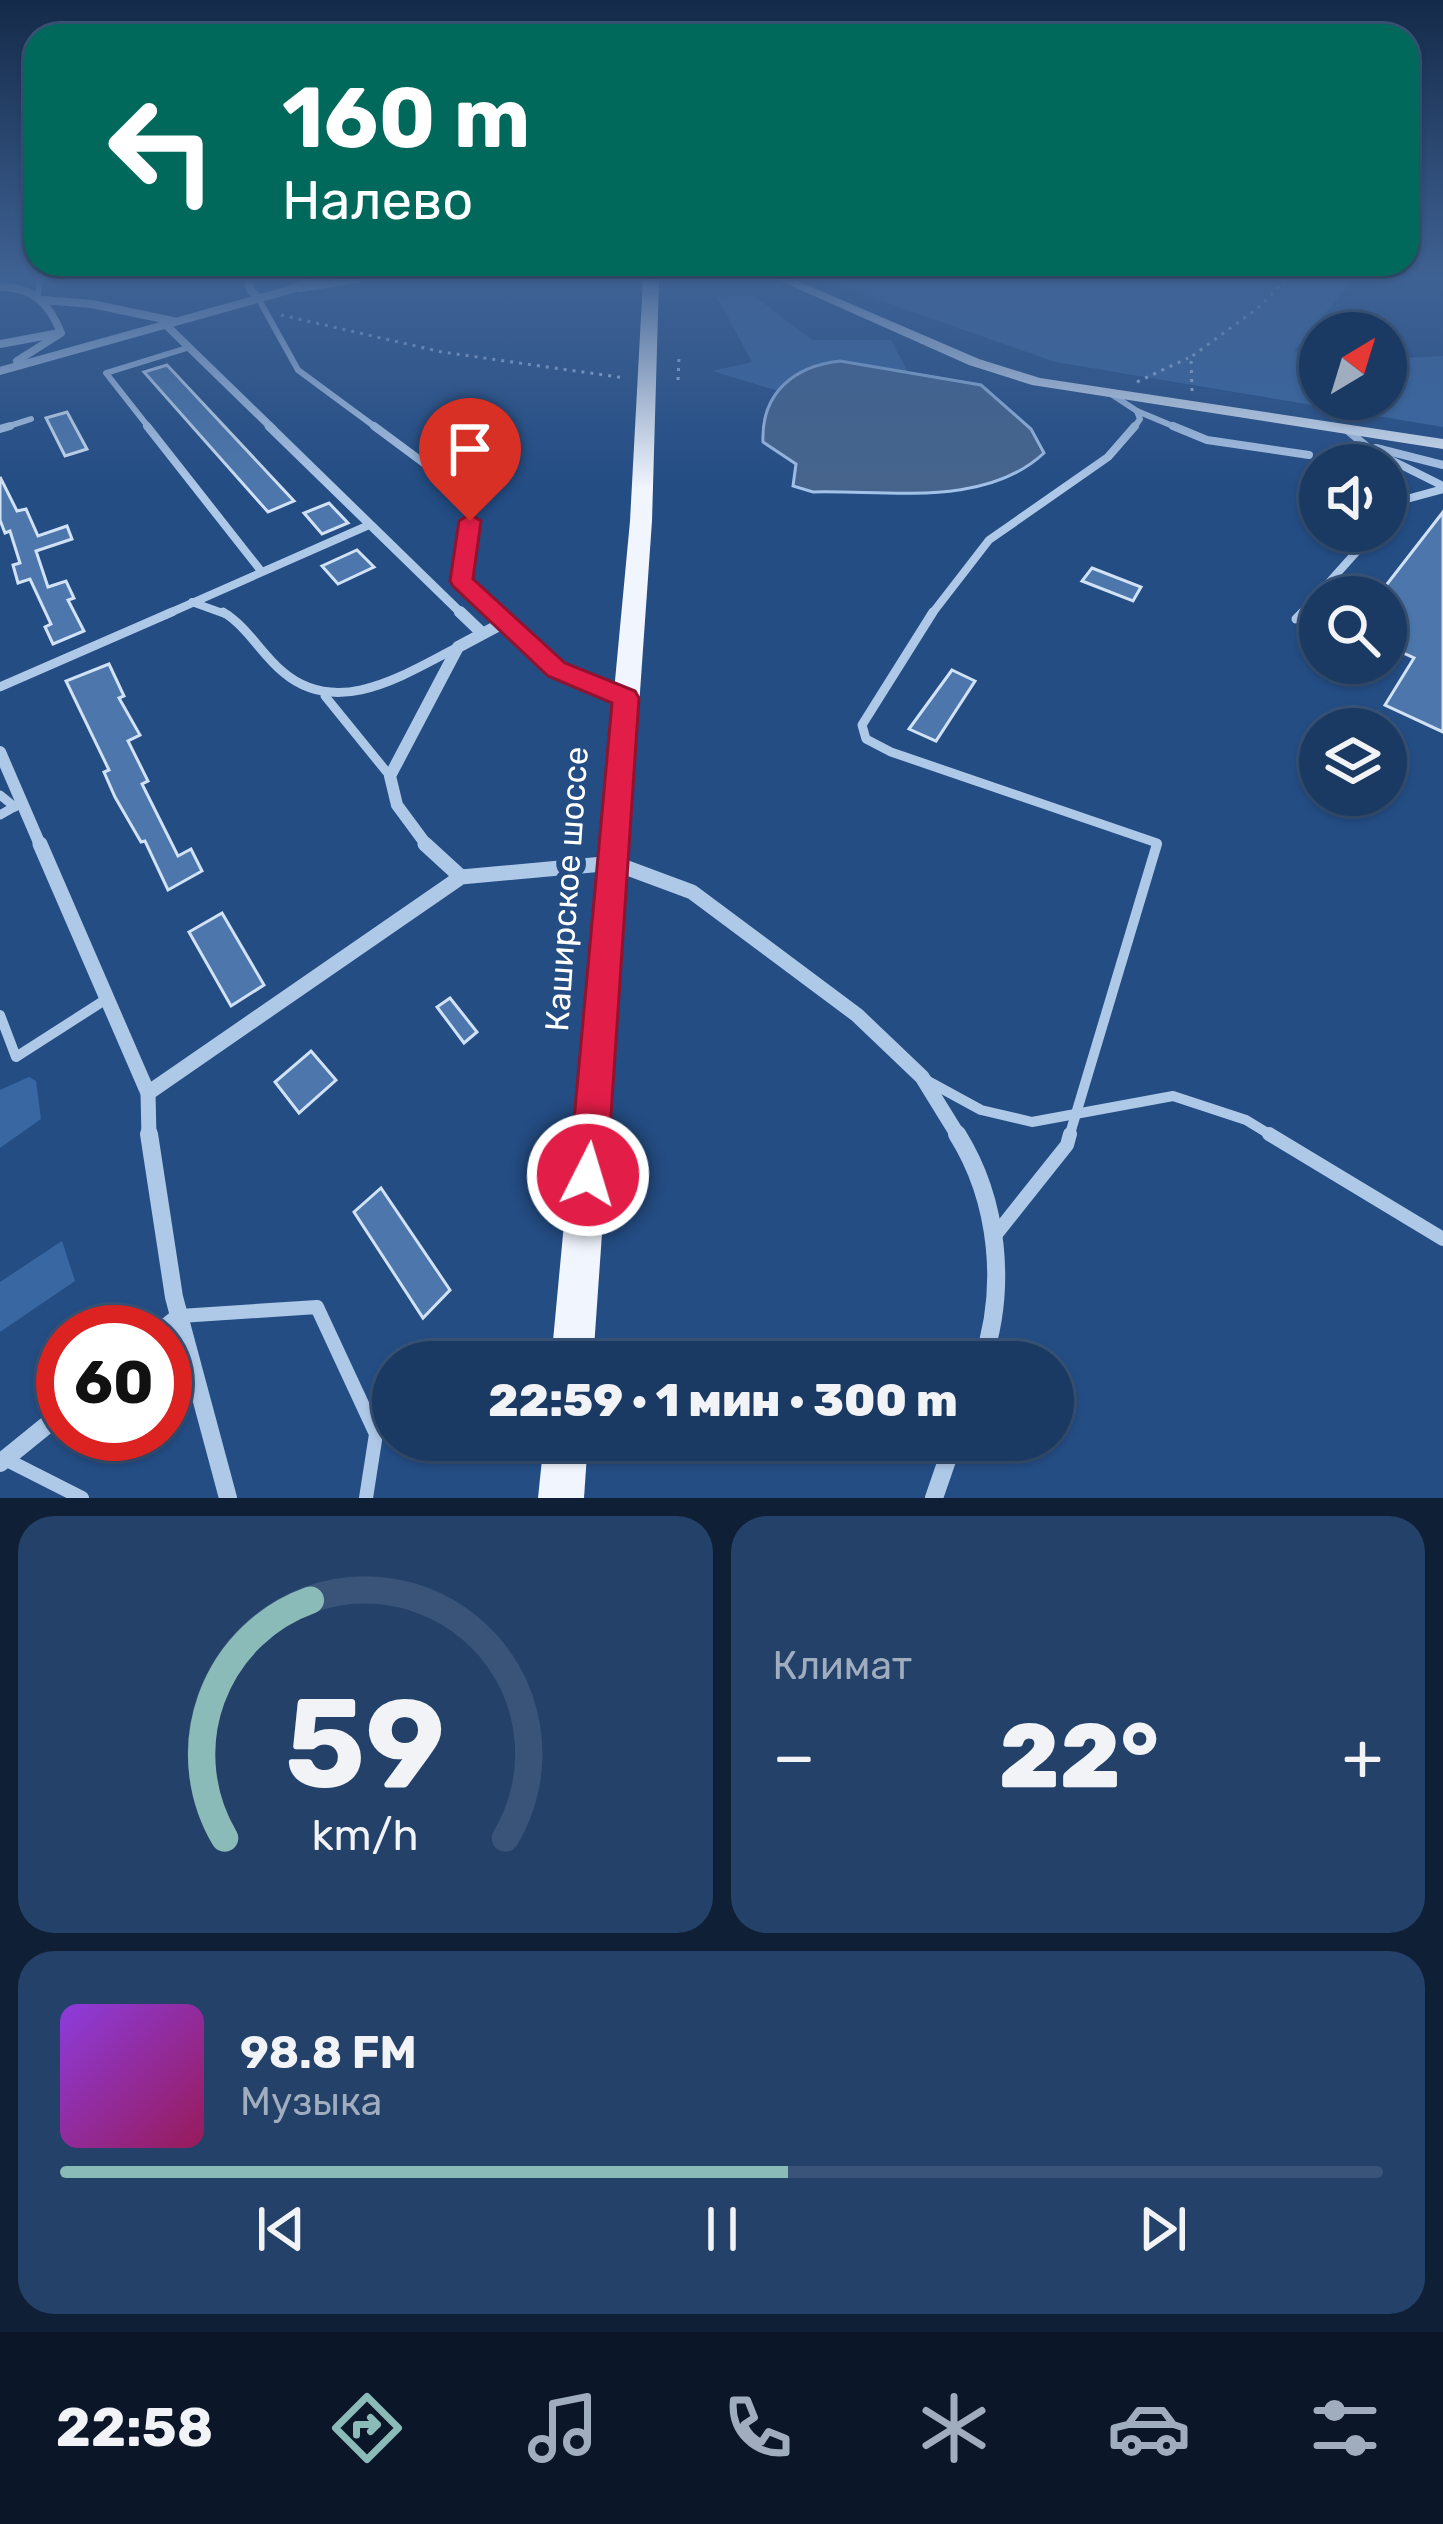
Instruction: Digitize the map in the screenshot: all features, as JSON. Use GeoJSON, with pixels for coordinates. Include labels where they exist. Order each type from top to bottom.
{"type":"FeatureCollection","features":[{"type":"Feature","properties":{"kind":"main road","name":"Каширское шоссе"},"geometry":{"type":"LineString","coordinates":[[574,1341],[641,520],[649,349]]}},
{"type":"Feature","properties":{"kind":"main road"},"geometry":{"type":"LineString","coordinates":[[561,1498],[564,1461]]}},
{"type":"Feature","properties":{"kind":"street"},"geometry":{"type":"LineString","coordinates":[[0,371],[36,349]]}},
{"type":"Feature","properties":{"kind":"street"},"geometry":{"type":"LineString","coordinates":[[0,371],[79,349]]}},
{"type":"Feature","properties":{"kind":"street"},"geometry":{"type":"LineString","coordinates":[[188,349],[482,633]]}},
{"type":"Feature","properties":{"kind":"street"},"geometry":{"type":"LineString","coordinates":[[947,349],[1004,373],[1111,394],[1443,445]]}},
{"type":"Feature","properties":{"kind":"street"},"geometry":{"type":"LineString","coordinates":[[461,877],[433,854],[390,794],[389,776],[458,647],[502,623],[556,670],[626,698]]}},
{"type":"Feature","properties":{"kind":"street"},"geometry":{"type":"LineString","coordinates":[[0,752],[18,805],[148,1093],[147,1152],[178,1305]]}},
{"type":"Feature","properties":{"kind":"street"},"geometry":{"type":"LineString","coordinates":[[148,1093],[461,877],[614,863],[692,892],[857,1015],[922,1077],[971,1156],[995,1234],[995,1324],[989,1341]]}},
{"type":"Feature","properties":{"kind":"street"},"geometry":{"type":"LineString","coordinates":[[192,1362],[228,1498]]}},
{"type":"Feature","properties":{"kind":"street"},"geometry":{"type":"LineString","coordinates":[[3,1461],[36,1434]]}},
{"type":"Feature","properties":{"kind":"street"},"geometry":{"type":"LineString","coordinates":[[934,1498],[947,1461]]}},
{"type":"Feature","properties":{"kind":"lane"},"geometry":{"type":"LineString","coordinates":[[184,349],[106,373],[261,571]]}},
{"type":"Feature","properties":{"kind":"lane"},"geometry":{"type":"LineString","coordinates":[[286,349],[298,370],[463,492],[471,505],[461,581],[502,623]]}},
{"type":"Feature","properties":{"kind":"lane"},"geometry":{"type":"LineString","coordinates":[[1111,394],[1137,411],[1207,440],[1299,454]]}},
{"type":"Feature","properties":{"kind":"lane"},"geometry":{"type":"LineString","coordinates":[[995,1234],[1067,1145],[1157,843],[891,752],[866,739],[862,724],[950,589],[988,540],[1023,511],[1103,463],[1131,436],[1140,419],[1137,411]]}},
{"type":"Feature","properties":{"kind":"lane"},"geometry":{"type":"LineString","coordinates":[[0,429],[31,419]]}},
{"type":"Feature","properties":{"kind":"lane"},"geometry":{"type":"LineString","coordinates":[[1347,430],[1363,444]]}},
{"type":"Feature","properties":{"kind":"lane"},"geometry":{"type":"LineString","coordinates":[[1407,457],[1443,466]]}},
{"type":"Feature","properties":{"kind":"lane"},"geometry":{"type":"LineString","coordinates":[[1407,469],[1443,488]]}},
{"type":"Feature","properties":{"kind":"lane"},"geometry":{"type":"LineString","coordinates":[[1407,499],[1443,488]]}},
{"type":"Feature","properties":{"kind":"lane"},"geometry":{"type":"LineString","coordinates":[[0,687],[369,525]]}},
{"type":"Feature","properties":{"kind":"lane"},"geometry":{"type":"LineString","coordinates":[[1296,619],[1356,552]]}},
{"type":"Feature","properties":{"kind":"lane"},"geometry":{"type":"LineString","coordinates":[[192,602],[235,614],[278,671],[301,688],[326,696],[369,688],[458,647]]}},
{"type":"Feature","properties":{"kind":"lane"},"geometry":{"type":"LineString","coordinates":[[326,696],[389,776]]}},
{"type":"Feature","properties":{"kind":"lane"},"geometry":{"type":"LineString","coordinates":[[0,796],[18,805]]}},
{"type":"Feature","properties":{"kind":"lane"},"geometry":{"type":"LineString","coordinates":[[0,814],[18,805]]}},
{"type":"Feature","properties":{"kind":"lane"},"geometry":{"type":"LineString","coordinates":[[0,1015],[16,1057],[108,998]]}},
{"type":"Feature","properties":{"kind":"lane"},"geometry":{"type":"LineString","coordinates":[[922,1077],[981,1110],[1032,1122],[1173,1096],[1246,1120],[1443,1239]]}},
{"type":"Feature","properties":{"kind":"lane"},"geometry":{"type":"LineString","coordinates":[[192,1315],[317,1307],[376,1434],[366,1498]]}},
{"type":"Feature","properties":{"kind":"lane"},"geometry":{"type":"LineString","coordinates":[[3,1461],[82,1498]]}},
{"type":"Feature","properties":{"kind":"path"},"geometry":{"type":"LineString","coordinates":[[429,349],[633,379]]}},
{"type":"Feature","properties":{"kind":"path"},"geometry":{"type":"LineString","coordinates":[[1149,388],[1131,386],[1202,349]]}},
{"type":"Feature","properties":{"kind":"path"},"geometry":{"type":"LineString","coordinates":[[678,380],[679,357]]}},
{"type":"Feature","properties":{"kind":"path"},"geometry":{"type":"LineString","coordinates":[[1184,391],[1195,390],[1191,357]]}},
{"type":"Feature","properties":{"kind":"shaded area"},"geometry":{"type":"Polygon","coordinates":[[[745,349],[896,349],[908,372],[855,364],[822,365],[792,378],[778,391],[712,371],[752,362],[745,349]]]}},
{"type":"Feature","properties":{"kind":"shaded area"},"geometry":{"type":"Polygon","coordinates":[[[1018,349],[1296,349],[1299,403],[1055,362],[1018,349]]]}},
{"type":"Feature","properties":{"kind":"shaded area"},"geometry":{"type":"Polygon","coordinates":[[[1443,356],[1443,427],[1401,420],[1407,420],[1407,358],[1443,356]]]}},
{"type":"Feature","properties":{"kind":"shaded area"},"geometry":{"type":"Polygon","coordinates":[[[840,361],[981,385],[1031,429],[1044,453],[994,482],[965,489],[813,492],[793,486],[796,464],[763,442],[768,409],[795,376],[840,361]]]}},
{"type":"Feature","properties":{"kind":"shaded area"},"geometry":{"type":"Polygon","coordinates":[[[29,1077],[36,1081],[41,1119],[0,1148],[0,1090],[29,1077]]]}},
{"type":"Feature","properties":{"kind":"shaded area"},"geometry":{"type":"Polygon","coordinates":[[[62,1241],[75,1281],[0,1332],[0,1282],[62,1241]]]}},
{"type":"Feature","properties":{"kind":"building"},"geometry":{"type":"Polygon","coordinates":[[[167,365],[294,501],[268,512],[144,372],[167,365]]]}},
{"type":"Feature","properties":{"kind":"building"},"geometry":{"type":"Polygon","coordinates":[[[67,412],[87,449],[65,456],[46,418],[67,412]]]}},
{"type":"Feature","properties":{"kind":"building"},"geometry":{"type":"Polygon","coordinates":[[[0,477],[17,511],[26,509],[38,536],[67,526],[72,539],[36,551],[48,587],[66,581],[74,598],[68,600],[84,631],[53,644],[45,627],[51,624],[30,579],[18,583],[13,565],[20,563],[10,531],[5,533],[0,520],[0,477]]]}},
{"type":"Feature","properties":{"kind":"building"},"geometry":{"type":"Polygon","coordinates":[[[329,503],[348,523],[322,534],[304,513],[329,503]]]}},
{"type":"Feature","properties":{"kind":"building"},"geometry":{"type":"Polygon","coordinates":[[[1443,512],[1443,732],[1407,715],[1407,708],[1385,705],[1398,684],[1407,684],[1407,669],[1414,658],[1407,655],[1407,576],[1393,576],[1443,512]]]}},
{"type":"Feature","properties":{"kind":"building"},"geometry":{"type":"Polygon","coordinates":[[[357,550],[374,567],[338,584],[322,566],[357,550]]]}},
{"type":"Feature","properties":{"kind":"building"},"geometry":{"type":"Polygon","coordinates":[[[1092,568],[1141,587],[1133,601],[1082,581],[1092,568]]]}},
{"type":"Feature","properties":{"kind":"building"},"geometry":{"type":"Polygon","coordinates":[[[109,664],[124,696],[119,698],[140,735],[128,741],[148,781],[142,784],[178,856],[191,849],[202,871],[168,890],[145,841],[141,842],[115,797],[104,772],[109,770],[66,681],[109,664]]]}},
{"type":"Feature","properties":{"kind":"building"},"geometry":{"type":"Polygon","coordinates":[[[952,670],[975,681],[936,741],[909,729],[952,670]]]}},
{"type":"Feature","properties":{"kind":"building"},"geometry":{"type":"Polygon","coordinates":[[[222,913],[264,985],[231,1006],[189,932],[222,913]]]}},
{"type":"Feature","properties":{"kind":"building"},"geometry":{"type":"Polygon","coordinates":[[[450,998],[477,1032],[464,1043],[437,1007],[450,998]]]}},
{"type":"Feature","properties":{"kind":"building"},"geometry":{"type":"Polygon","coordinates":[[[311,1051],[336,1080],[299,1113],[275,1082],[311,1051]]]}},
{"type":"Feature","properties":{"kind":"building"},"geometry":{"type":"Polygon","coordinates":[[[381,1188],[450,1290],[423,1318],[354,1212],[381,1188]]]}},
{"type":"Feature","properties":{"kind":"route"},"geometry":{"type":"LineString","coordinates":[[470,521],[461,581],[556,670],[626,698],[588,1175]]}}]}
